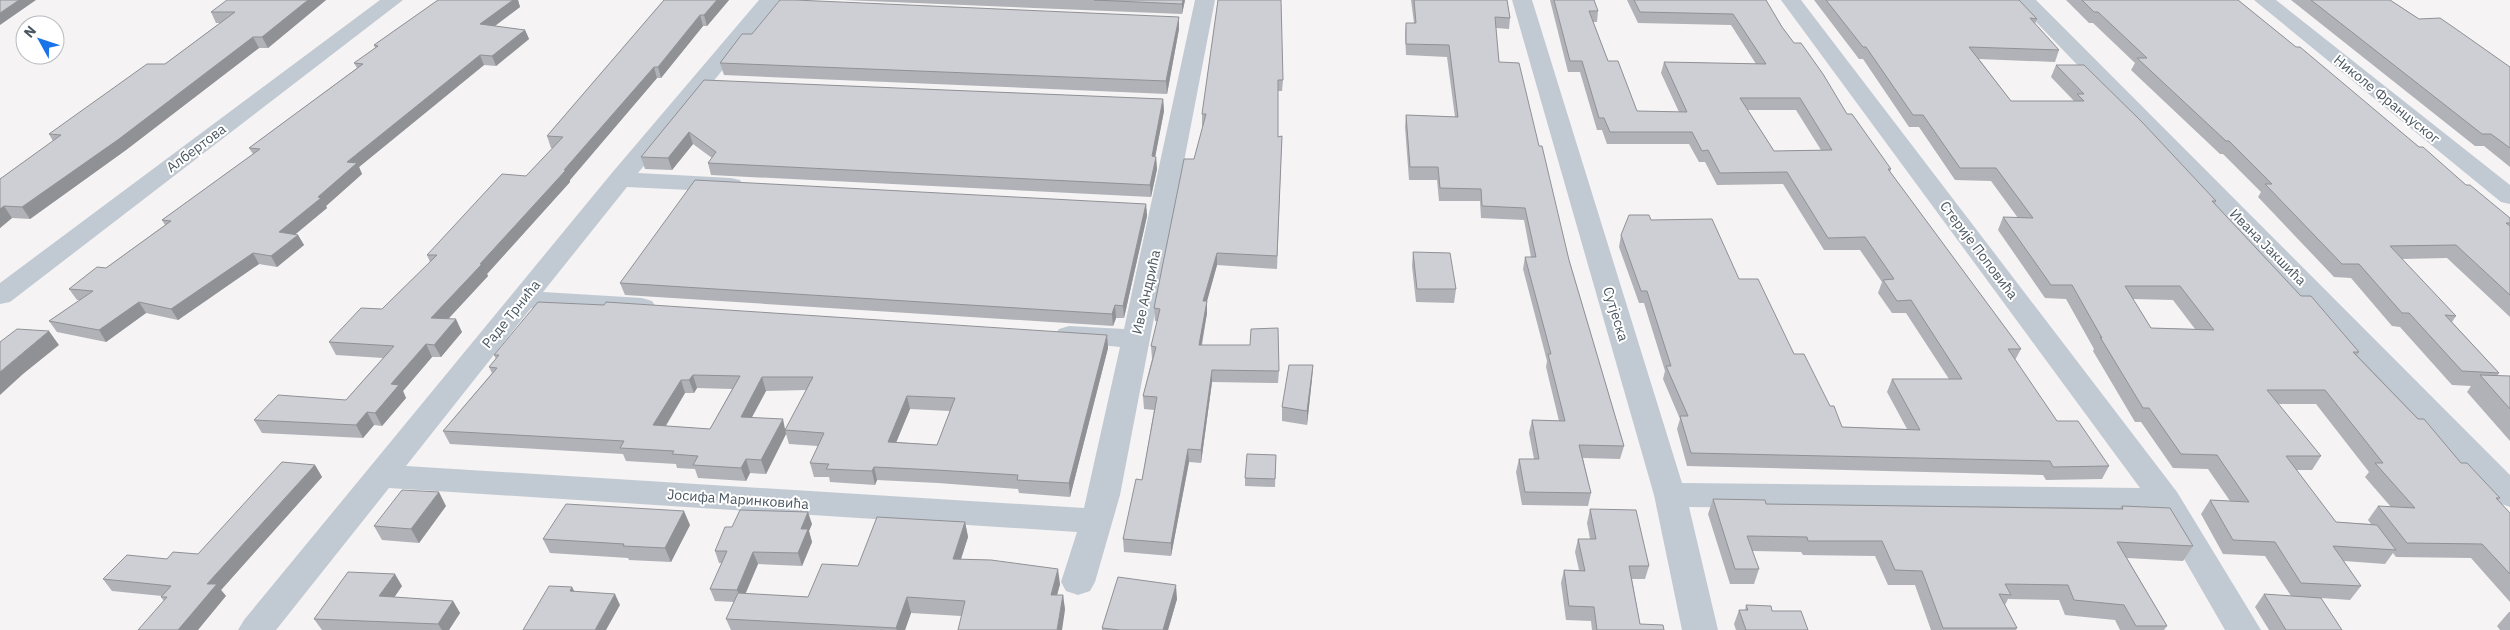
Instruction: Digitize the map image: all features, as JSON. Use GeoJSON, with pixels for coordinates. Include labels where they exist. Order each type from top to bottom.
{"type":"FeatureCollection","features":[{"type":"Feature","properties":{"kind":"street","name":"Албертова"},"geometry":{"type":"LineString","coordinates":[[0,296],[393,0]]}},
{"type":"Feature","properties":{"kind":"street","name":"Сутјеска"},"geometry":{"type":"LineString","coordinates":[[1522,0],[1670,495],[1700,630]]}},
{"type":"Feature","properties":{"kind":"street","name":"Стерије Поповића"},"geometry":{"type":"LineString","coordinates":[[1791,0],[2166,500],[2243,630]]}},
{"type":"Feature","properties":{"kind":"street","name":"Ивана Јакшића"},"geometry":{"type":"LineString","coordinates":[[2025,0],[2367,347],[2510,496]]}},
{"type":"Feature","properties":{"kind":"street","name":"Николе Француског"},"geometry":{"type":"LineString","coordinates":[[2264,0],[2510,197]]}},
{"type":"Feature","properties":{"kind":"street","name":"Раде Трнића"},"geometry":{"type":"LineString","coordinates":[[256,630],[620,179],[700,83],[775,2]]}},
{"type":"Feature","properties":{"kind":"street","name":"Иве Андрића"},"geometry":{"type":"LineString","coordinates":[[1078,582],[1096,522],[1135,339],[1155,206],[1175,103],[1196,15]]}},
{"type":"Feature","properties":{"kind":"street"},"geometry":{"type":"LineString","coordinates":[[700,83],[730,84]]}},
{"type":"Feature","properties":{"kind":"street"},"geometry":{"type":"LineString","coordinates":[[620,179],[749,186]]}},
{"type":"Feature","properties":{"kind":"street"},"geometry":{"type":"LineString","coordinates":[[522,299],[671,309]]}},
{"type":"Feature","properties":{"kind":"street"},"geometry":{"type":"LineString","coordinates":[[1046,333],[1135,339]]}},
{"type":"Feature","properties":{"kind":"street","name":"Јосифа Маринковића"},"geometry":{"type":"LineString","coordinates":[[379,476],[1096,522]]}},
{"type":"Feature","properties":{"kind":"street"},"geometry":{"type":"LineString","coordinates":[[1670,495],[2166,500]]}},
{"type":"Feature","properties":{"kind":"building"},"geometry":{"type":"Polygon","coordinates":[[[0,0],[19,0],[0,13],[0,0]]]}},
{"type":"Feature","properties":{"kind":"building"},"geometry":{"type":"Polygon","coordinates":[[[227,0],[308,0],[262,37],[253,37],[119,139],[22,207],[4,206],[0,209],[0,179],[61,135],[49,134],[147,64],[165,64],[235,12],[211,12],[227,0]]]}},
{"type":"Feature","properties":{"kind":"building"},"geometry":{"type":"Polygon","coordinates":[[[438,0],[513,0],[480,24],[525,30],[492,56],[480,55],[347,162],[357,163],[318,197],[321,198],[279,232],[298,235],[271,256],[253,253],[171,309],[139,302],[99,330],[49,321],[93,291],[69,289],[97,267],[106,268],[171,221],[162,220],[260,149],[249,148],[363,64],[354,63],[378,46],[374,45],[438,0]]]}},
{"type":"Feature","properties":{"kind":"building"},"geometry":{"type":"Polygon","coordinates":[[[664,0],[717,0],[704,15],[700,15],[658,67],[654,67],[564,170],[566,170],[431,318],[456,319],[434,345],[426,344],[391,384],[399,385],[375,413],[367,412],[356,425],[254,420],[278,395],[346,400],[394,346],[329,342],[361,308],[382,309],[437,255],[427,255],[502,174],[526,176],[563,137],[547,136],[664,0]]]}},
{"type":"Feature","properties":{"kind":"building"},"geometry":{"type":"Polygon","coordinates":[[[780,0],[1179,17],[1166,81],[720,63],[742,34],[752,34],[780,0]]]}},
{"type":"Feature","properties":{"kind":"building"},"geometry":{"type":"Polygon","coordinates":[[[1094,0],[1183,0],[1182,4],[1094,0]]]}},
{"type":"Feature","properties":{"kind":"building"},"geometry":{"type":"Polygon","coordinates":[[[1218,0],[1281,0],[1283,80],[1278,80],[1278,137],[1282,136],[1277,256],[1217,253],[1203,301],[1207,301],[1199,345],[1250,345],[1251,329],[1278,328],[1279,371],[1212,370],[1201,450],[1188,449],[1171,543],[1123,539],[1136,479],[1142,480],[1157,397],[1143,396],[1156,347],[1151,346],[1160,309],[1154,308],[1184,159],[1194,159],[1206,114],[1202,114],[1218,0]]]}},
{"type":"Feature","properties":{"kind":"building"},"geometry":{"type":"Polygon","coordinates":[[[1414,0],[1507,0],[1510,18],[1495,17],[1499,62],[1519,63],[1539,146],[1542,146],[1569,260],[1624,446],[1579,445],[1591,493],[1525,492],[1519,459],[1539,459],[1532,420],[1565,421],[1548,354],[1551,354],[1525,257],[1536,257],[1525,208],[1482,206],[1481,189],[1440,188],[1438,167],[1410,167],[1406,115],[1458,117],[1449,45],[1406,44],[1406,23],[1416,23],[1414,0]]]}},
{"type":"Feature","properties":{"kind":"building"},"geometry":{"type":"Polygon","coordinates":[[[1554,0],[1594,0],[1598,11],[1589,11],[1608,61],[1618,61],[1637,111],[1687,112],[1664,62],[1766,64],[1733,14],[1640,12],[1634,0],[1766,0],[1782,27],[1794,43],[1801,43],[1823,74],[1847,114],[1852,114],[1891,169],[1888,169],[2021,349],[2008,349],[2057,421],[2078,421],[2109,466],[2053,467],[2050,461],[1691,453],[1680,416],[1688,416],[1666,366],[1671,366],[1647,291],[1641,291],[1621,235],[1629,215],[1649,215],[1651,220],[1712,219],[1739,279],[1758,279],[1794,354],[1804,354],[1830,406],[1834,406],[1842,427],[1920,430],[1892,379],[1962,379],[1911,300],[1897,301],[1883,280],[1894,279],[1865,237],[1828,238],[1787,172],[1720,173],[1708,150],[1702,151],[1692,132],[1610,132],[1604,118],[1599,118],[1582,61],[1570,61],[1554,0]],[[1740,98],[1774,151],[1832,150],[1800,98],[1740,98]]]}},
{"type":"Feature","properties":{"kind":"building"},"geometry":{"type":"Polygon","coordinates":[[[1826,0],[2019,0],[2037,19],[2030,18],[2059,50],[1969,47],[2011,101],[2084,101],[2077,94],[2084,94],[2056,65],[2084,65],[2142,122],[2216,201],[2212,201],[2301,296],[2311,296],[2359,352],[2353,352],[2418,419],[2424,419],[2461,463],[2467,463],[2500,498],[2496,498],[2510,513],[2510,574],[2482,544],[2407,543],[2378,506],[2415,508],[2375,463],[2383,463],[2325,390],[2267,390],[2321,456],[2286,456],[2336,522],[2377,525],[2396,550],[2333,546],[2361,586],[2301,583],[2275,542],[2233,540],[2210,500],[2249,502],[2217,455],[2181,454],[2149,408],[2143,408],[2100,337],[2102,338],[2072,285],[2051,285],[2003,217],[2033,218],[1996,168],[1960,168],[1923,115],[1913,115],[1866,47],[1863,47],[1826,0]],[[2125,286],[2151,328],[2214,330],[2180,286],[2125,286]]]}},
{"type":"Feature","properties":{"kind":"building"},"geometry":{"type":"Polygon","coordinates":[[[2082,0],[2238,0],[2296,47],[2300,47],[2419,147],[2423,147],[2466,185],[2470,185],[2510,218],[2510,223],[2506,223],[2510,226],[2510,295],[2456,245],[2390,246],[2456,316],[2445,315],[2499,373],[2462,371],[2409,313],[2402,313],[2359,264],[2342,264],[2265,184],[2272,184],[2229,141],[2226,141],[2137,58],[2147,58],[2098,12],[2094,12],[2082,0]]]}},
{"type":"Feature","properties":{"kind":"building"},"geometry":{"type":"Polygon","coordinates":[[[2311,0],[2390,0],[2419,19],[2440,18],[2510,67],[2510,148],[2491,134],[2482,134],[2311,0]]]}},
{"type":"Feature","properties":{"kind":"building"},"geometry":{"type":"Polygon","coordinates":[[[704,80],[1163,99],[1152,156],[1156,157],[1150,185],[708,163],[716,152],[689,132],[668,158],[641,157],[704,80]]]}},
{"type":"Feature","properties":{"kind":"building"},"geometry":{"type":"Polygon","coordinates":[[[695,180],[1146,204],[1123,306],[1115,305],[1112,314],[620,283],[695,180]]]}},
{"type":"Feature","properties":{"kind":"building"},"geometry":{"type":"Polygon","coordinates":[[[1413,252],[1450,253],[1456,289],[1417,289],[1413,252]]]}},
{"type":"Feature","properties":{"kind":"building"},"geometry":{"type":"Polygon","coordinates":[[[538,302],[604,305],[606,302],[1107,335],[1069,483],[1017,480],[1018,475],[936,470],[874,467],[872,471],[826,469],[829,464],[810,463],[824,433],[785,430],[813,377],[762,377],[741,417],[783,419],[761,460],[746,459],[741,468],[693,465],[698,456],[672,454],[674,451],[620,448],[624,441],[443,431],[497,368],[489,367],[499,355],[494,355],[538,302]],[[693,375],[689,380],[681,380],[653,425],[710,429],[740,376],[693,375]],[[907,396],[888,442],[937,445],[955,398],[907,396]]]}},
{"type":"Feature","properties":{"kind":"building"},"geometry":{"type":"Polygon","coordinates":[[[17,329],[49,331],[0,372],[0,342],[17,329]]]}},
{"type":"Feature","properties":{"kind":"building"},"geometry":{"type":"Polygon","coordinates":[[[1289,365],[1313,365],[1307,411],[1282,407],[1289,365]]]}},
{"type":"Feature","properties":{"kind":"building"},"geometry":{"type":"Polygon","coordinates":[[[2480,375],[2510,376],[2510,409],[2480,375]]]}},
{"type":"Feature","properties":{"kind":"building"},"geometry":{"type":"Polygon","coordinates":[[[1247,454],[1276,455],[1275,479],[1245,478],[1247,454]]]}},
{"type":"Feature","properties":{"kind":"building"},"geometry":{"type":"Polygon","coordinates":[[[282,462],[315,465],[207,584],[217,584],[178,630],[138,630],[167,597],[161,597],[171,586],[103,579],[127,555],[167,559],[173,552],[198,554],[282,462]]]}},
{"type":"Feature","properties":{"kind":"building"},"geometry":{"type":"Polygon","coordinates":[[[402,490],[439,492],[411,529],[374,526],[402,490]]]}},
{"type":"Feature","properties":{"kind":"building"},"geometry":{"type":"Polygon","coordinates":[[[1713,499],[1765,500],[1766,504],[2123,509],[2122,506],[2170,508],[2193,546],[2117,542],[2167,626],[2136,626],[2124,605],[2074,600],[2068,585],[2005,584],[2011,595],[1999,594],[2017,628],[1943,628],[1922,571],[1895,570],[1882,541],[1808,541],[1807,537],[1747,536],[1759,569],[1735,569],[1713,499]]]}},
{"type":"Feature","properties":{"kind":"building"},"geometry":{"type":"Polygon","coordinates":[[[566,504],[684,511],[665,548],[543,539],[566,504]]]}},
{"type":"Feature","properties":{"kind":"building"},"geometry":{"type":"Polygon","coordinates":[[[1590,509],[1636,510],[1649,566],[1629,566],[1640,624],[1663,625],[1664,630],[1597,630],[1594,607],[1569,606],[1564,570],[1585,571],[1578,539],[1596,539],[1590,509]]]}},
{"type":"Feature","properties":{"kind":"building"},"geometry":{"type":"Polygon","coordinates":[[[740,510],[808,512],[801,529],[808,529],[798,553],[753,552],[737,590],[710,589],[727,551],[715,551],[725,527],[732,527],[740,510]]]}},
{"type":"Feature","properties":{"kind":"building"},"geometry":{"type":"Polygon","coordinates":[[[877,517],[965,522],[953,559],[991,560],[1058,569],[1051,595],[1063,595],[1057,630],[958,630],[965,601],[907,597],[896,628],[726,619],[738,593],[808,597],[822,564],[858,566],[877,517]]]}},
{"type":"Feature","properties":{"kind":"building"},"geometry":{"type":"Polygon","coordinates":[[[348,572],[395,574],[379,596],[453,601],[438,624],[314,619],[348,572]]]}},
{"type":"Feature","properties":{"kind":"building"},"geometry":{"type":"Polygon","coordinates":[[[1118,577],[1176,585],[1163,630],[1102,628],[1118,577]]]}},
{"type":"Feature","properties":{"kind":"building"},"geometry":{"type":"Polygon","coordinates":[[[549,586],[572,587],[570,591],[615,594],[595,630],[523,630],[549,586]]]}},
{"type":"Feature","properties":{"kind":"building"},"geometry":{"type":"Polygon","coordinates":[[[2264,594],[2321,598],[2342,630],[2286,630],[2264,594]]]}},
{"type":"Feature","properties":{"kind":"building"},"geometry":{"type":"Polygon","coordinates":[[[1746,605],[1771,606],[1772,611],[1801,611],[1808,630],[1746,630],[1739,610],[1748,610],[1746,605]]]}}]}
